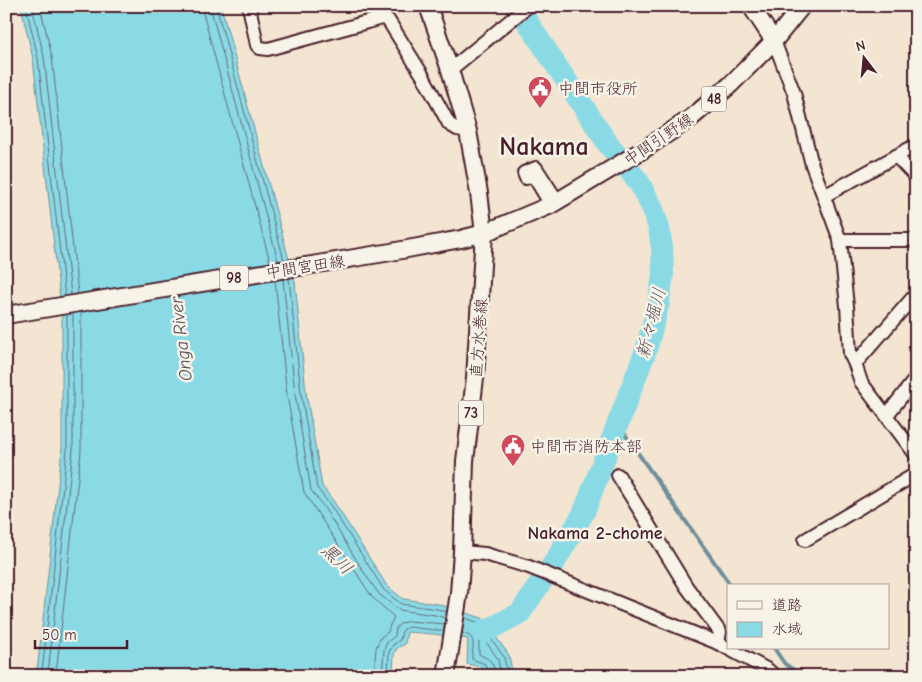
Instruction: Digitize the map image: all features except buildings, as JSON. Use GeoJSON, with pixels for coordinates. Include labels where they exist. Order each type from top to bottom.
{"type":"FeatureCollection","features":[{"type":"Feature","properties":{"kind":"main road","name":"直方水巻線"},"geometry":{"type":"LineString","coordinates":[[428,6],[468,131],[484,233],[475,378],[465,461],[459,593],[446,676]]}},
{"type":"Feature","properties":{"kind":"main road"},"geometry":{"type":"LineString","coordinates":[[751,6],[774,41]]}},
{"type":"Feature","properties":{"kind":"main road","name":"中間引野線"},"geometry":{"type":"LineString","coordinates":[[484,233],[555,204],[691,118],[723,91],[774,41],[802,6]]}},
{"type":"Feature","properties":{"kind":"main road","name":"中間宮田線"},"geometry":{"type":"LineString","coordinates":[[6,315],[382,253],[484,233]]}},
{"type":"Feature","properties":{"kind":"street"},"geometry":{"type":"LineString","coordinates":[[250,6],[256,45],[260,48],[268,49],[382,18],[388,20],[423,76],[449,124],[457,129],[468,131]]}},
{"type":"Feature","properties":{"kind":"street"},"geometry":{"type":"LineString","coordinates":[[450,70],[527,6]]}},
{"type":"Feature","properties":{"kind":"street"},"geometry":{"type":"LineString","coordinates":[[774,41],[794,93],[812,165],[840,240],[850,354],[861,382],[916,455]]}},
{"type":"Feature","properties":{"kind":"street"},"geometry":{"type":"LineString","coordinates":[[824,196],[916,145]]}},
{"type":"Feature","properties":{"kind":"street"},"geometry":{"type":"LineString","coordinates":[[896,156],[916,177]]}},
{"type":"Feature","properties":{"kind":"street"},"geometry":{"type":"LineString","coordinates":[[840,240],[916,240]]}},
{"type":"Feature","properties":{"kind":"street"},"geometry":{"type":"LineString","coordinates":[[855,364],[916,294]]}},
{"type":"Feature","properties":{"kind":"street"},"geometry":{"type":"LineString","coordinates":[[887,415],[916,378]]}},
{"type":"Feature","properties":{"kind":"street"},"geometry":{"type":"LineString","coordinates":[[805,540],[916,474]]}},
{"type":"Feature","properties":{"kind":"street"},"geometry":{"type":"LineString","coordinates":[[618,475],[686,586],[720,632],[718,643]]}},
{"type":"Feature","properties":{"kind":"street"},"geometry":{"type":"LineString","coordinates":[[462,552],[485,554],[529,567],[727,648]]}},
{"type":"Feature","properties":{"kind":"street"},"geometry":{"type":"LineString","coordinates":[[731,650],[768,670],[775,676]]}},
{"type":"Feature","properties":{"kind":"water"},"geometry":{"type":"Polygon","coordinates":[[[21,6],[221,6],[295,282],[306,392],[322,486],[387,586],[403,599],[438,604],[482,618],[509,655],[513,676],[485,676],[482,667],[467,664],[468,639],[407,632],[405,644],[397,648],[394,654],[393,676],[35,676],[62,449],[62,316],[33,59],[21,6]]]}},
{"type":"Feature","properties":{"kind":"waterway","name":"新々堀川"},"geometry":{"type":"LineString","coordinates":[[484,632],[520,613],[556,560],[584,512],[646,350],[659,302],[663,274],[659,228],[652,207],[638,181],[608,144],[517,6]]}},
{"type":"Feature","properties":{"kind":"waterway"},"geometry":{"type":"LineString","coordinates":[[617,428],[624,433],[730,584]]}},
{"type":"Feature","properties":{"kind":"waterway"},"geometry":{"type":"LineString","coordinates":[[775,650],[784,663],[802,676]]}},
{"type":"Feature","properties":{"kind":"place","name":"中間市役所"},"geometry":{"type":"Point","coordinates":[540,109]}},
{"type":"Feature","properties":{"kind":"place","name":"中間市消防本部"},"geometry":{"type":"Point","coordinates":[513,467]}},
{"type":"Feature","properties":{"kind":"district","name":"Nakama"},"geometry":{"type":"Point","coordinates":[544,146]}},
{"type":"Feature","properties":{"kind":"district","name":"Nakama 2-chome"},"geometry":{"type":"Point","coordinates":[595,533]}},
{"type":"Feature","properties":{"kind":"water label","name":"Onga River"},"geometry":{"type":"Point","coordinates":[181,339]}},
{"type":"Feature","properties":{"kind":"water label","name":"黒川"},"geometry":{"type":"Point","coordinates":[337,559]}}]}
